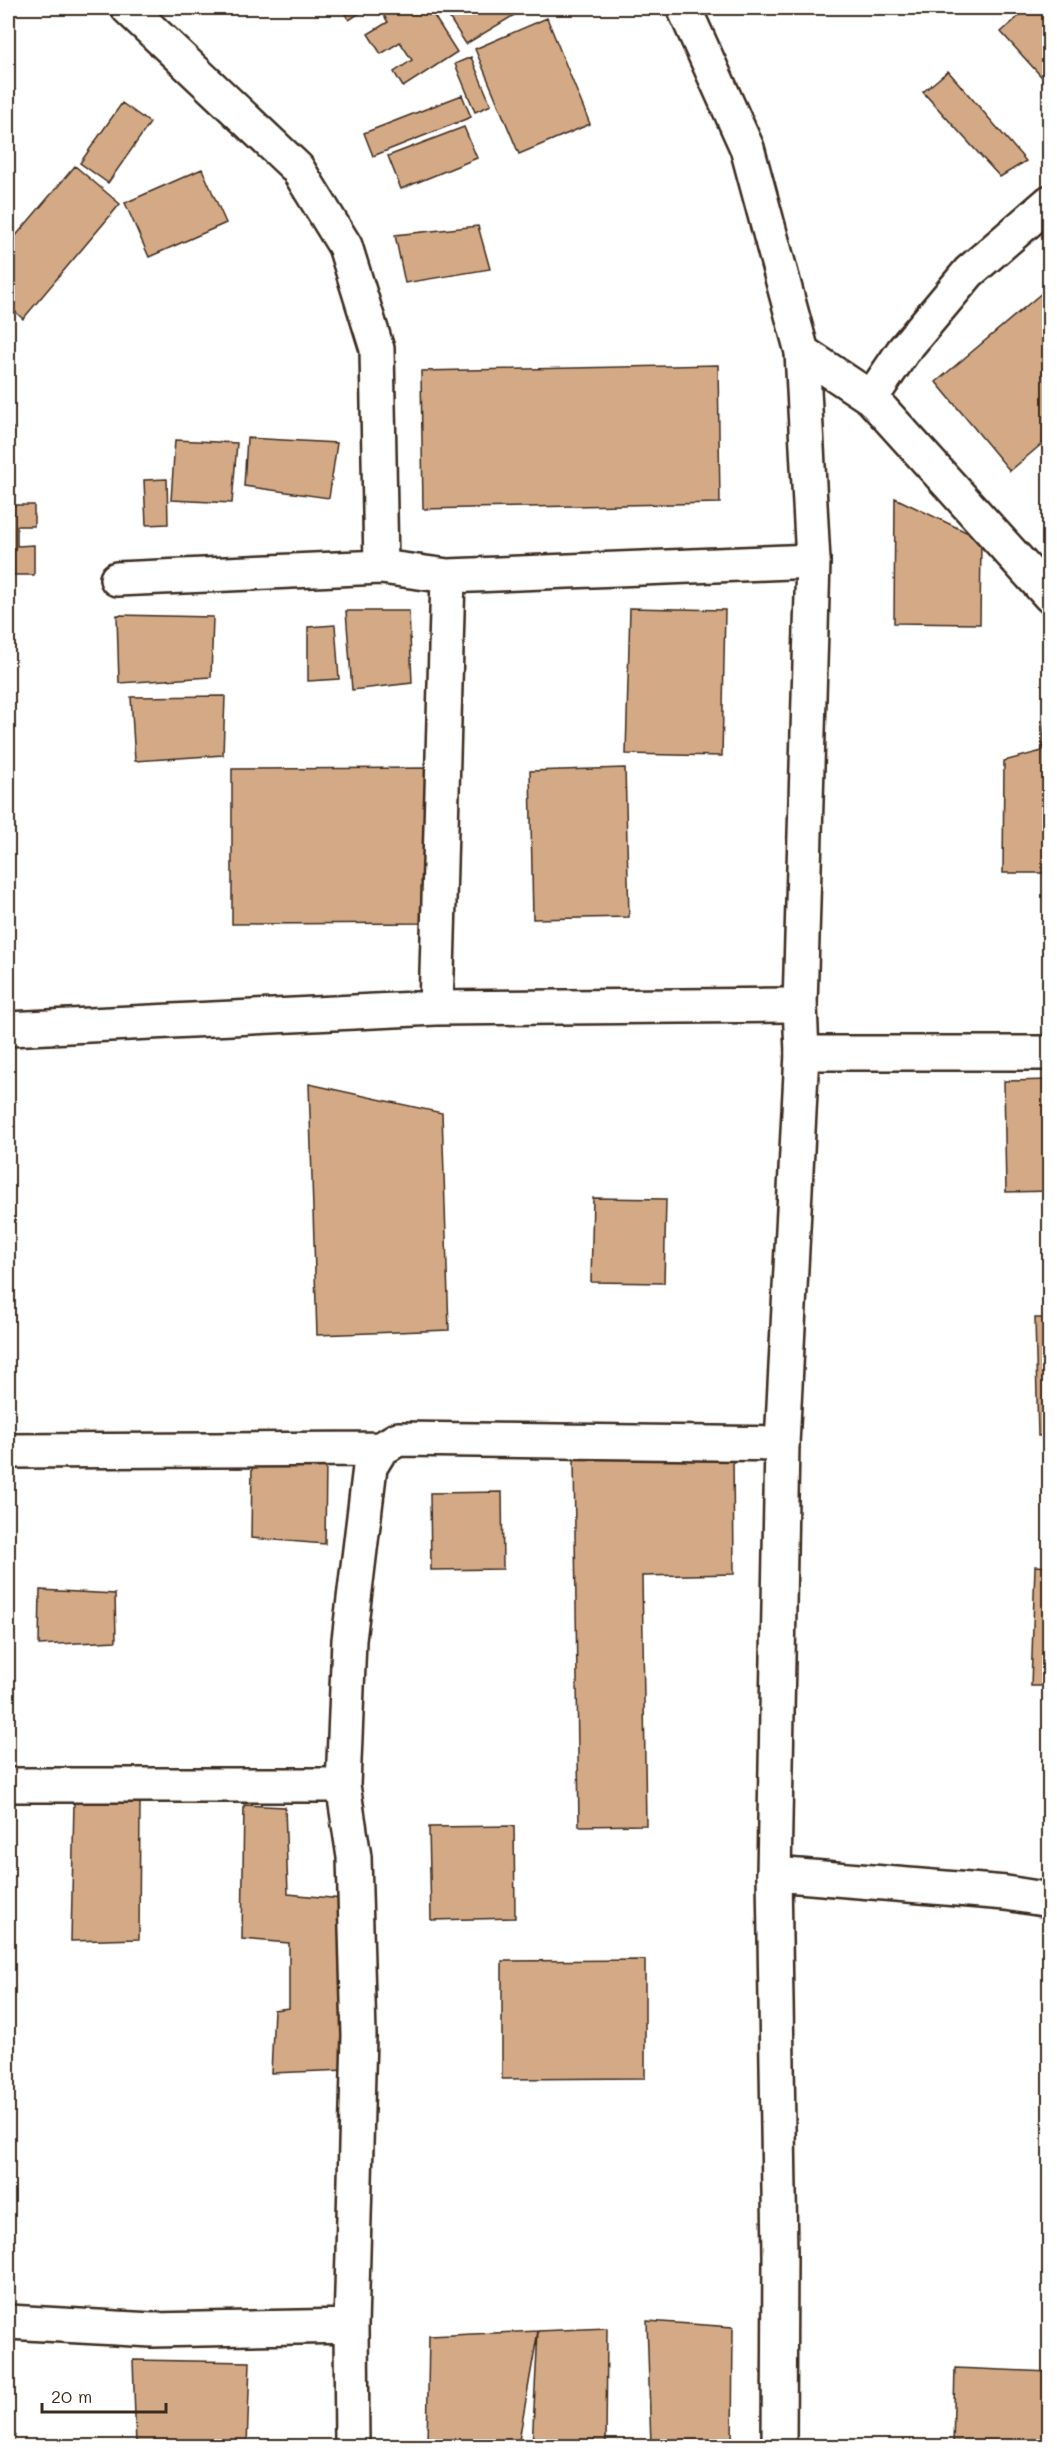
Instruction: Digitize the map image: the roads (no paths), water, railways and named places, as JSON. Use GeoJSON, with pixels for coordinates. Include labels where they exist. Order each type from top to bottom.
{"type":"FeatureCollection","features":[{"type":"Feature","properties":{"kind":"street"},"geometry":{"type":"LineString","coordinates":[[128,8],[297,168],[345,246],[377,349],[381,567]]}},
{"type":"Feature","properties":{"kind":"street"},"geometry":{"type":"LineString","coordinates":[[684,8],[747,148],[802,352],[813,561],[800,1005],[802,1053],[782,1444],[774,1874],[780,2254],[779,2446]]}},
{"type":"Feature","properties":{"kind":"street"},"geometry":{"type":"LineString","coordinates":[[871,398],[903,351],[969,272],[1050,202]]}},
{"type":"Feature","properties":{"kind":"street"},"geometry":{"type":"LineString","coordinates":[[802,352],[871,398],[1050,596]]}},
{"type":"Feature","properties":{"kind":"street"},"geometry":{"type":"LineString","coordinates":[[117,579],[381,567],[448,576],[813,561]]}},
{"type":"Feature","properties":{"kind":"street"},"geometry":{"type":"LineString","coordinates":[[436,1008],[448,576]]}},
{"type":"Feature","properties":{"kind":"street"},"geometry":{"type":"LineString","coordinates":[[8,1029],[436,1008],[800,1005]]}},
{"type":"Feature","properties":{"kind":"street"},"geometry":{"type":"LineString","coordinates":[[802,1053],[1050,1053]]}},
{"type":"Feature","properties":{"kind":"street"},"geometry":{"type":"LineString","coordinates":[[352,2446],[351,2326],[359,2036],[354,1857],[343,1785],[348,1640],[370,1467],[381,1449],[398,1439],[782,1444]]}},
{"type":"Feature","properties":{"kind":"street"},"geometry":{"type":"LineString","coordinates":[[8,1451],[381,1449]]}},
{"type":"Feature","properties":{"kind":"street"},"geometry":{"type":"LineString","coordinates":[[8,1785],[343,1785]]}},
{"type":"Feature","properties":{"kind":"street"},"geometry":{"type":"LineString","coordinates":[[774,1874],[1006,1893],[1050,1900]]}},
{"type":"Feature","properties":{"kind":"street"},"geometry":{"type":"LineString","coordinates":[[8,2322],[152,2330],[351,2326]]}}]}
